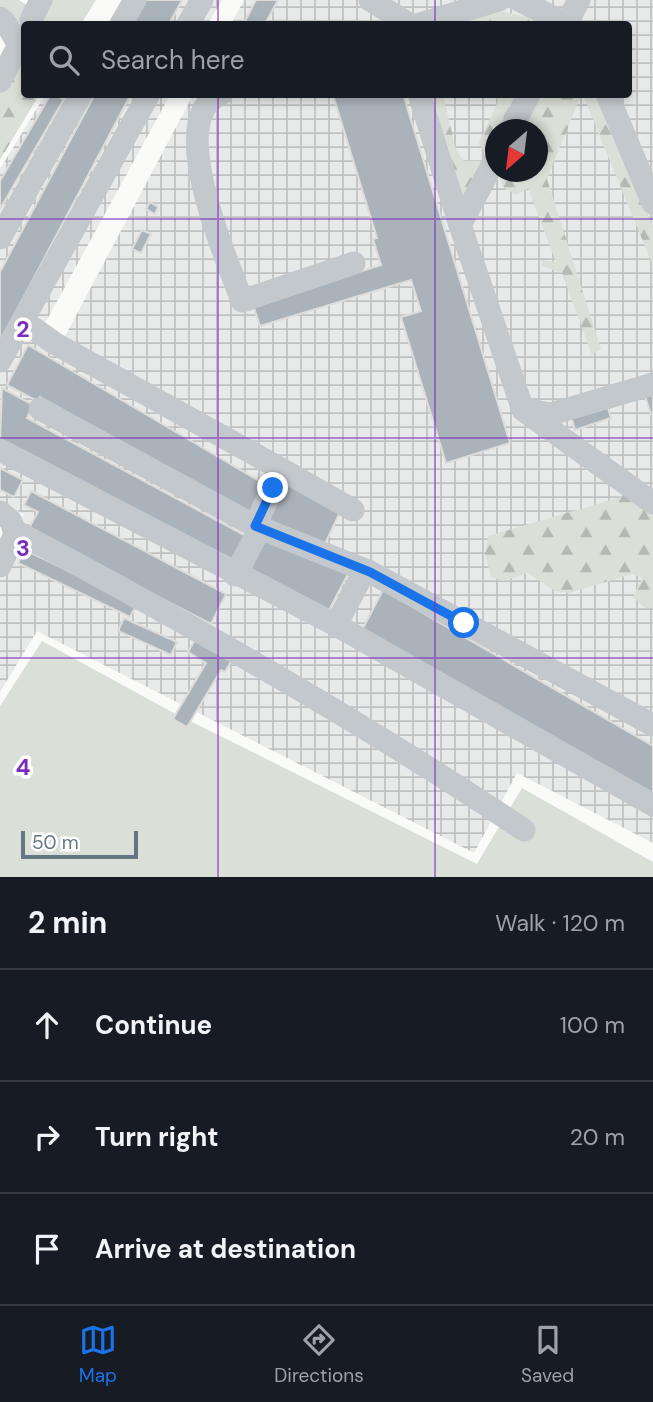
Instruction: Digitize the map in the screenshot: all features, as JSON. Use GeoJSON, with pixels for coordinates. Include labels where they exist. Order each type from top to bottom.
{"type":"FeatureCollection","features":[{"type":"Feature","properties":{"kind":"street"},"geometry":{"type":"LineString","coordinates":[[123,21],[135,0]]}},
{"type":"Feature","properties":{"kind":"street"},"geometry":{"type":"LineString","coordinates":[[190,21],[202,0]]}},
{"type":"Feature","properties":{"kind":"street"},"geometry":{"type":"LineString","coordinates":[[370,0],[403,21]]}},
{"type":"Feature","properties":{"kind":"street"},"geometry":{"type":"LineString","coordinates":[[430,21],[499,0]]}},
{"type":"Feature","properties":{"kind":"street"},"geometry":{"type":"LineString","coordinates":[[519,0],[560,21]]}},
{"type":"Feature","properties":{"kind":"street"},"geometry":{"type":"LineString","coordinates":[[568,21],[579,0]]}},
{"type":"Feature","properties":{"kind":"street"},"geometry":{"type":"LineString","coordinates":[[0,18],[12,30],[21,31]]}},
{"type":"Feature","properties":{"kind":"street"},"geometry":{"type":"LineString","coordinates":[[0,81],[21,44]]}},
{"type":"Feature","properties":{"kind":"street"},"geometry":{"type":"LineString","coordinates":[[3,225],[79,98]]}},
{"type":"Feature","properties":{"kind":"street"},"geometry":{"type":"LineString","coordinates":[[0,361],[147,98]]}},
{"type":"Feature","properties":{"kind":"street"},"geometry":{"type":"LineString","coordinates":[[215,98],[207,103],[200,116],[196,131],[196,150],[210,207],[242,301],[354,263]]}},
{"type":"Feature","properties":{"kind":"street"},"geometry":{"type":"LineString","coordinates":[[420,98],[523,410],[653,503]]}},
{"type":"Feature","properties":{"kind":"street"},"geometry":{"type":"LineString","coordinates":[[516,119],[527,98]]}},
{"type":"Feature","properties":{"kind":"street"},"geometry":{"type":"LineString","coordinates":[[609,98],[653,203]]}},
{"type":"Feature","properties":{"kind":"street"},"geometry":{"type":"LineString","coordinates":[[460,225],[485,178]]}},
{"type":"Feature","properties":{"kind":"street"},"geometry":{"type":"LineString","coordinates":[[23,321],[54,344],[353,510]]}},
{"type":"Feature","properties":{"kind":"street"},"geometry":{"type":"LineString","coordinates":[[523,410],[551,414],[653,384]]}},
{"type":"Feature","properties":{"kind":"street"},"geometry":{"type":"LineString","coordinates":[[40,409],[258,526],[365,570],[653,725]]}},
{"type":"Feature","properties":{"kind":"street"},"geometry":{"type":"LineString","coordinates":[[0,450],[235,575],[336,625],[653,805]]}},
{"type":"Feature","properties":{"kind":"street"},"geometry":{"type":"LineString","coordinates":[[235,575],[281,469]]}},
{"type":"Feature","properties":{"kind":"street"},"geometry":{"type":"LineString","coordinates":[[0,512],[11,521],[15,531],[108,578],[239,652],[413,756],[524,830]]}},
{"type":"Feature","properties":{"kind":"street"},"geometry":{"type":"LineString","coordinates":[[0,566],[15,531]]}},
{"type":"Feature","properties":{"kind":"street"},"geometry":{"type":"LineString","coordinates":[[336,625],[365,570]]}},
{"type":"Feature","properties":{"kind":"shaded area"},"geometry":{"type":"Polygon","coordinates":[[[126,0],[222,0],[210,21],[113,21],[126,0]]]}},
{"type":"Feature","properties":{"kind":"shaded area"},"geometry":{"type":"Polygon","coordinates":[[[244,0],[653,0],[653,843],[517,773],[474,853],[37,631],[0,692],[0,559],[24,514],[0,502],[0,169],[43,98],[168,98],[37,338],[63,340],[191,98],[632,98],[632,21],[233,21],[244,0]]]}},
{"type":"Feature","properties":{"kind":"green space"},"geometry":{"type":"Polygon","coordinates":[[[0,0],[19,0],[33,9],[26,21],[21,21],[21,23],[0,12],[0,0]]]}},
{"type":"Feature","properties":{"kind":"green space"},"geometry":{"type":"Polygon","coordinates":[[[48,0],[96,0],[83,21],[38,21],[48,0]]]}},
{"type":"Feature","properties":{"kind":"green space"},"geometry":{"type":"Polygon","coordinates":[[[491,10],[532,17],[534,21],[458,21],[491,10]]]}},
{"type":"Feature","properties":{"kind":"green space"},"geometry":{"type":"Polygon","coordinates":[[[20,61],[21,98],[37,98],[0,160],[0,90],[20,61]]]}},
{"type":"Feature","properties":{"kind":"green space"},"geometry":{"type":"Polygon","coordinates":[[[429,98],[444,98],[456,150],[464,161],[485,161],[467,198],[457,200],[429,98]]]}},
{"type":"Feature","properties":{"kind":"green space"},"geometry":{"type":"Polygon","coordinates":[[[500,98],[519,98],[508,119],[490,119],[500,98]]]}},
{"type":"Feature","properties":{"kind":"green space"},"geometry":{"type":"Polygon","coordinates":[[[536,98],[580,98],[548,177],[548,119],[525,119],[536,98]]]}},
{"type":"Feature","properties":{"kind":"green space"},"geometry":{"type":"Polygon","coordinates":[[[584,98],[599,98],[653,226],[653,266],[584,98]]]}},
{"type":"Feature","properties":{"kind":"green space"},"geometry":{"type":"Polygon","coordinates":[[[485,130],[485,150],[479,143],[485,130]]]}},
{"type":"Feature","properties":{"kind":"green space"},"geometry":{"type":"Polygon","coordinates":[[[501,182],[548,182],[601,349],[592,355],[562,273],[542,266],[542,260],[556,262],[528,188],[516,195],[504,188],[501,182]]]}},
{"type":"Feature","properties":{"kind":"green space"},"geometry":{"type":"Polygon","coordinates":[[[628,495],[653,511],[653,608],[645,608],[633,597],[642,578],[633,574],[569,593],[555,591],[528,573],[503,581],[491,577],[485,554],[488,536],[628,495]]]}},
{"type":"Feature","properties":{"kind":"green space"},"geometry":{"type":"Polygon","coordinates":[[[42,641],[170,711],[477,864],[522,788],[653,862],[653,877],[0,877],[0,706],[42,641]]]}},
{"type":"Feature","properties":{"kind":"building"},"geometry":{"type":"Polygon","coordinates":[[[146,0],[182,0],[171,21],[135,21],[146,0]]]}},
{"type":"Feature","properties":{"kind":"building"},"geometry":{"type":"Polygon","coordinates":[[[256,0],[278,0],[267,21],[245,21],[256,0]]]}},
{"type":"Feature","properties":{"kind":"building"},"geometry":{"type":"Polygon","coordinates":[[[49,98],[64,99],[0,209],[0,181],[49,98]]]}},
{"type":"Feature","properties":{"kind":"building"},"geometry":{"type":"Polygon","coordinates":[[[93,98],[129,98],[0,342],[0,272],[93,98]]]}},
{"type":"Feature","properties":{"kind":"building"},"geometry":{"type":"Polygon","coordinates":[[[334,98],[404,98],[510,443],[446,463],[401,317],[421,311],[411,280],[260,326],[253,305],[381,265],[373,239],[377,238],[334,98]]]}},
{"type":"Feature","properties":{"kind":"building"},"geometry":{"type":"Polygon","coordinates":[[[150,202],[158,207],[155,214],[146,209],[150,202]]]}},
{"type":"Feature","properties":{"kind":"building"},"geometry":{"type":"Polygon","coordinates":[[[142,230],[151,234],[141,253],[132,249],[142,230]]]}},
{"type":"Feature","properties":{"kind":"building"},"geometry":{"type":"Polygon","coordinates":[[[28,345],[266,485],[248,516],[40,397],[37,401],[7,385],[28,345]]]}},
{"type":"Feature","properties":{"kind":"building"},"geometry":{"type":"Polygon","coordinates":[[[2,388],[33,405],[27,418],[246,536],[231,565],[0,443],[2,388]]]}},
{"type":"Feature","properties":{"kind":"building"},"geometry":{"type":"Polygon","coordinates":[[[653,394],[653,413],[651,414],[645,396],[653,394]]]}},
{"type":"Feature","properties":{"kind":"building"},"geometry":{"type":"Polygon","coordinates":[[[607,405],[611,418],[575,430],[571,416],[607,405]]]}},
{"type":"Feature","properties":{"kind":"building"},"geometry":{"type":"Polygon","coordinates":[[[0,468],[23,480],[14,497],[0,490],[0,468]]]}},
{"type":"Feature","properties":{"kind":"building"},"geometry":{"type":"Polygon","coordinates":[[[283,483],[341,510],[324,546],[267,519],[283,483]]]}},
{"type":"Feature","properties":{"kind":"building"},"geometry":{"type":"Polygon","coordinates":[[[31,491],[226,594],[211,624],[28,530],[38,512],[24,505],[31,491]]]}},
{"type":"Feature","properties":{"kind":"building"},"geometry":{"type":"Polygon","coordinates":[[[269,532],[349,572],[328,612],[249,572],[269,532]]]}},
{"type":"Feature","properties":{"kind":"building"},"geometry":{"type":"Polygon","coordinates":[[[25,550],[137,604],[130,617],[18,563],[25,550]]]}},
{"type":"Feature","properties":{"kind":"building"},"geometry":{"type":"Polygon","coordinates":[[[383,590],[653,746],[653,793],[359,636],[383,590]]]}},
{"type":"Feature","properties":{"kind":"building"},"geometry":{"type":"Polygon","coordinates":[[[124,618],[177,642],[171,655],[118,631],[124,618]]]}},
{"type":"Feature","properties":{"kind":"building"},"geometry":{"type":"Polygon","coordinates":[[[197,637],[233,658],[225,672],[221,670],[187,727],[173,719],[206,663],[188,652],[197,637]]]}},
{"type":"Feature","properties":{"kind":"route"},"geometry":{"type":"LineString","coordinates":[[273,488],[255,526],[302,542],[370,572],[464,623]]}}]}
